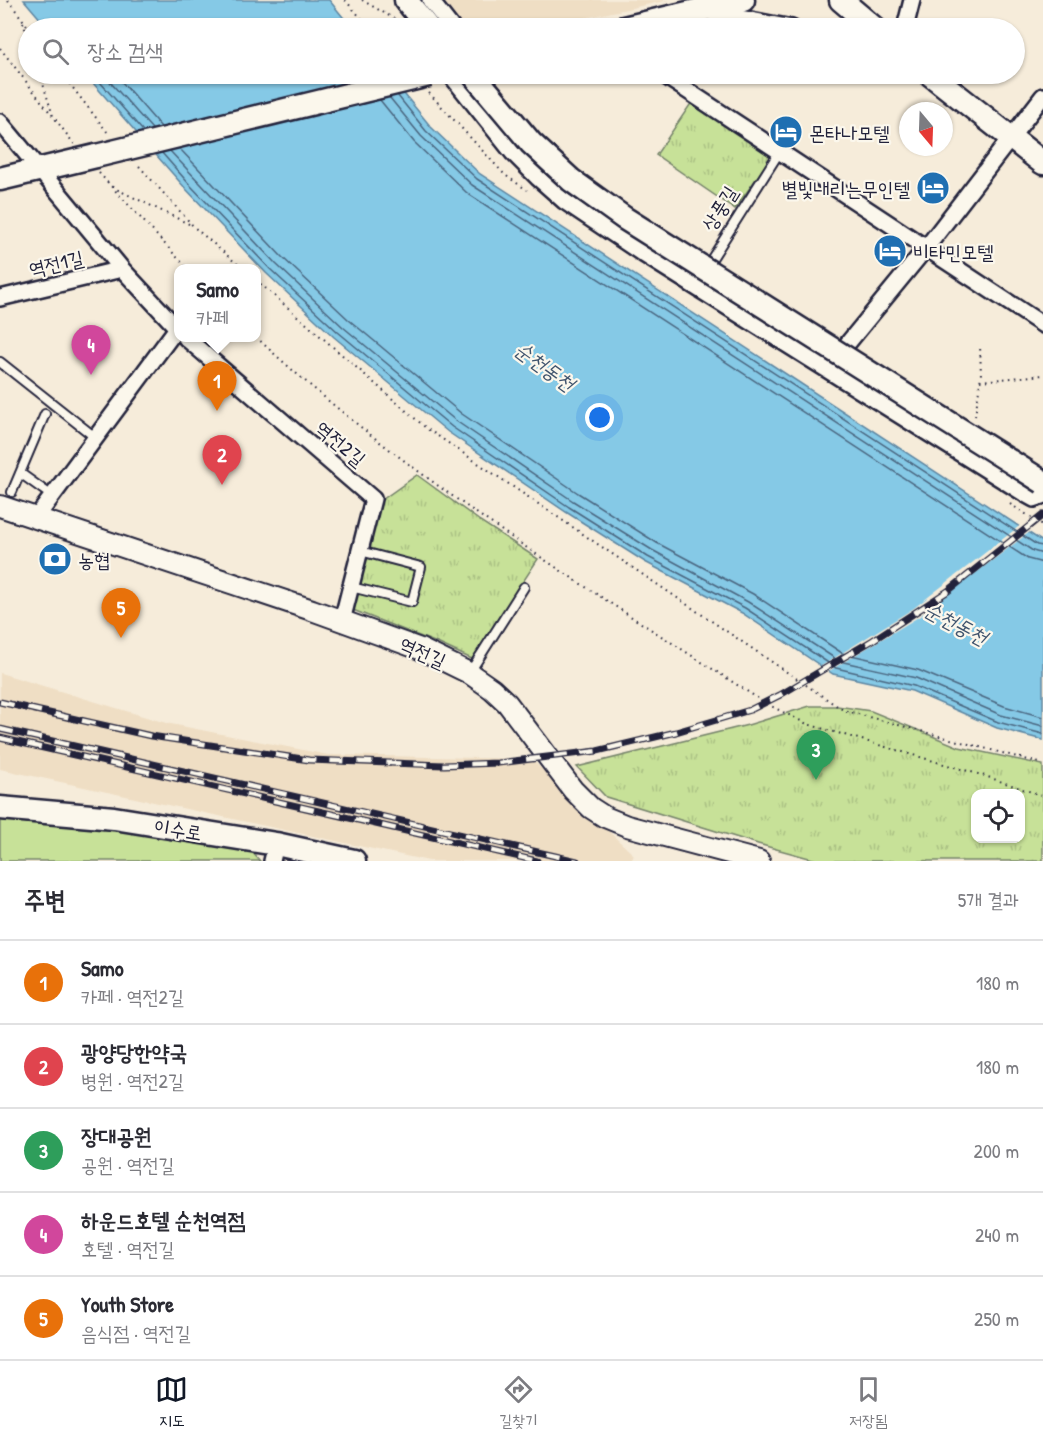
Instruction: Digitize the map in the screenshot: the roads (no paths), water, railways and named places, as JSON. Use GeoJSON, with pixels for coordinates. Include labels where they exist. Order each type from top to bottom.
{"type":"FeatureCollection","features":[{"type":"Feature","properties":{"kind":"main road"},"geometry":{"type":"LineString","coordinates":[[406,0],[420,18]]}},
{"type":"Feature","properties":{"kind":"main road"},"geometry":{"type":"LineString","coordinates":[[416,0],[430,18]]}},
{"type":"Feature","properties":{"kind":"main road"},"geometry":{"type":"LineString","coordinates":[[658,18],[703,5],[743,0]]}},
{"type":"Feature","properties":{"kind":"main road"},"geometry":{"type":"LineString","coordinates":[[841,0],[862,18]]}},
{"type":"Feature","properties":{"kind":"main road"},"geometry":{"type":"LineString","coordinates":[[0,179],[396,84]]}},
{"type":"Feature","properties":{"kind":"main road"},"geometry":{"type":"LineString","coordinates":[[472,84],[530,154],[566,184],[621,223],[1043,490]]}},
{"type":"Feature","properties":{"kind":"main road"},"geometry":{"type":"LineString","coordinates":[[481,84],[531,143],[571,180],[624,218],[1043,482]]}},
{"type":"Feature","properties":{"kind":"main road"},"geometry":{"type":"LineString","coordinates":[[942,84],[1043,163]]}},
{"type":"Feature","properties":{"kind":"main road","name":"이수로"},"geometry":{"type":"LineString","coordinates":[[0,808],[114,818],[274,853],[354,861]]}},
{"type":"Feature","properties":{"kind":"street"},"geometry":{"type":"LineString","coordinates":[[394,0],[408,18]]}},
{"type":"Feature","properties":{"kind":"street"},"geometry":{"type":"LineString","coordinates":[[430,0],[444,18]]}},
{"type":"Feature","properties":{"kind":"street"},"geometry":{"type":"LineString","coordinates":[[908,18],[912,0]]}},
{"type":"Feature","properties":{"kind":"street"},"geometry":{"type":"LineString","coordinates":[[703,5],[753,18]]}},
{"type":"Feature","properties":{"kind":"street"},"geometry":{"type":"LineString","coordinates":[[447,84],[513,153],[564,201],[643,254],[1025,494],[1035,499],[1043,496]]}},
{"type":"Feature","properties":{"kind":"street"},"geometry":{"type":"LineString","coordinates":[[494,84],[514,111],[581,177],[624,207],[1043,469]]}},
{"type":"Feature","properties":{"kind":"street"},"geometry":{"type":"LineString","coordinates":[[677,84],[1043,326]]}},
{"type":"Feature","properties":{"kind":"street"},"geometry":{"type":"LineString","coordinates":[[827,369],[926,248],[1043,96]]}},
{"type":"Feature","properties":{"kind":"street","name":"역전2길"},"geometry":{"type":"LineString","coordinates":[[0,122],[122,269],[174,325]]}},
{"type":"Feature","properties":{"kind":"street","name":"역전1길"},"geometry":{"type":"LineString","coordinates":[[0,298],[122,269]]}},
{"type":"Feature","properties":{"kind":"street"},"geometry":{"type":"LineString","coordinates":[[36,518],[174,339]]}},
{"type":"Feature","properties":{"kind":"street","name":"역전2길"},"geometry":{"type":"LineString","coordinates":[[193,342],[374,499],[342,621]]}},
{"type":"Feature","properties":{"kind":"street","name":"역전길"},"geometry":{"type":"LineString","coordinates":[[6,499],[36,518],[420,649],[469,674],[492,689],[507,703],[573,790],[605,818],[759,861]]}},
{"type":"Feature","properties":{"kind":"lane","name":"상풍길"},"geometry":{"type":"LineString","coordinates":[[689,283],[711,260],[780,151]]}},
{"type":"Feature","properties":{"kind":"lane"},"geometry":{"type":"LineString","coordinates":[[0,362],[96,438]]}},
{"type":"Feature","properties":{"kind":"lane"},"geometry":{"type":"LineString","coordinates":[[6,499],[20,473],[45,414]]}},
{"type":"Feature","properties":{"kind":"lane"},"geometry":{"type":"LineString","coordinates":[[20,473],[52,496]]}},
{"type":"Feature","properties":{"kind":"lane"},"geometry":{"type":"LineString","coordinates":[[351,587],[412,602],[422,567],[360,551]]}},
{"type":"Feature","properties":{"kind":"lane"},"geometry":{"type":"LineString","coordinates":[[469,674],[524,587]]}},
{"type":"Feature","properties":{"kind":"water"},"geometry":{"type":"Polygon","coordinates":[[[24,0],[329,0],[344,18],[39,18],[24,0]]]}},
{"type":"Feature","properties":{"kind":"water","name":"순천동천"},"geometry":{"type":"Polygon","coordinates":[[[94,84],[396,84],[431,127],[480,174],[1043,542],[1043,740],[997,728],[912,691],[833,674],[742,613],[645,562],[566,512],[448,432],[334,337],[266,273],[261,268],[261,264],[257,264],[186,189],[94,84]]]}},
{"type":"Feature","properties":{"kind":"railway"},"geometry":{"type":"LineString","coordinates":[[0,702],[151,736],[309,760],[444,765],[498,763],[597,751],[676,732],[750,710],[780,695],[873,640],[948,591],[1043,515]]}},
{"type":"Feature","properties":{"kind":"railway"},"geometry":{"type":"LineString","coordinates":[[0,729],[577,861]]}},
{"type":"Feature","properties":{"kind":"railway"},"geometry":{"type":"LineString","coordinates":[[0,738],[537,861]]}},
{"type":"Feature","properties":{"kind":"place","name":"몬타나모텔"},"geometry":{"type":"Point","coordinates":[786,132]}},
{"type":"Feature","properties":{"kind":"place","name":"별빛내리는무인텔"},"geometry":{"type":"Point","coordinates":[933,188]}},
{"type":"Feature","properties":{"kind":"place","name":"비타민모텔"},"geometry":{"type":"Point","coordinates":[890,251]}},
{"type":"Feature","properties":{"kind":"place","name":"하운드호텔 순천역점"},"geometry":{"type":"Point","coordinates":[91,375]}},
{"type":"Feature","properties":{"kind":"place","name":"Samo"},"geometry":{"type":"Point","coordinates":[217,411]}},
{"type":"Feature","properties":{"kind":"place","name":"광양당한약국"},"geometry":{"type":"Point","coordinates":[222,485]}},
{"type":"Feature","properties":{"kind":"place","name":"농협"},"geometry":{"type":"Point","coordinates":[55,559]}},
{"type":"Feature","properties":{"kind":"place","name":"Youth Store"},"geometry":{"type":"Point","coordinates":[121,638]}},
{"type":"Feature","properties":{"kind":"place","name":"장대공원"},"geometry":{"type":"Point","coordinates":[816,780]}}]}
